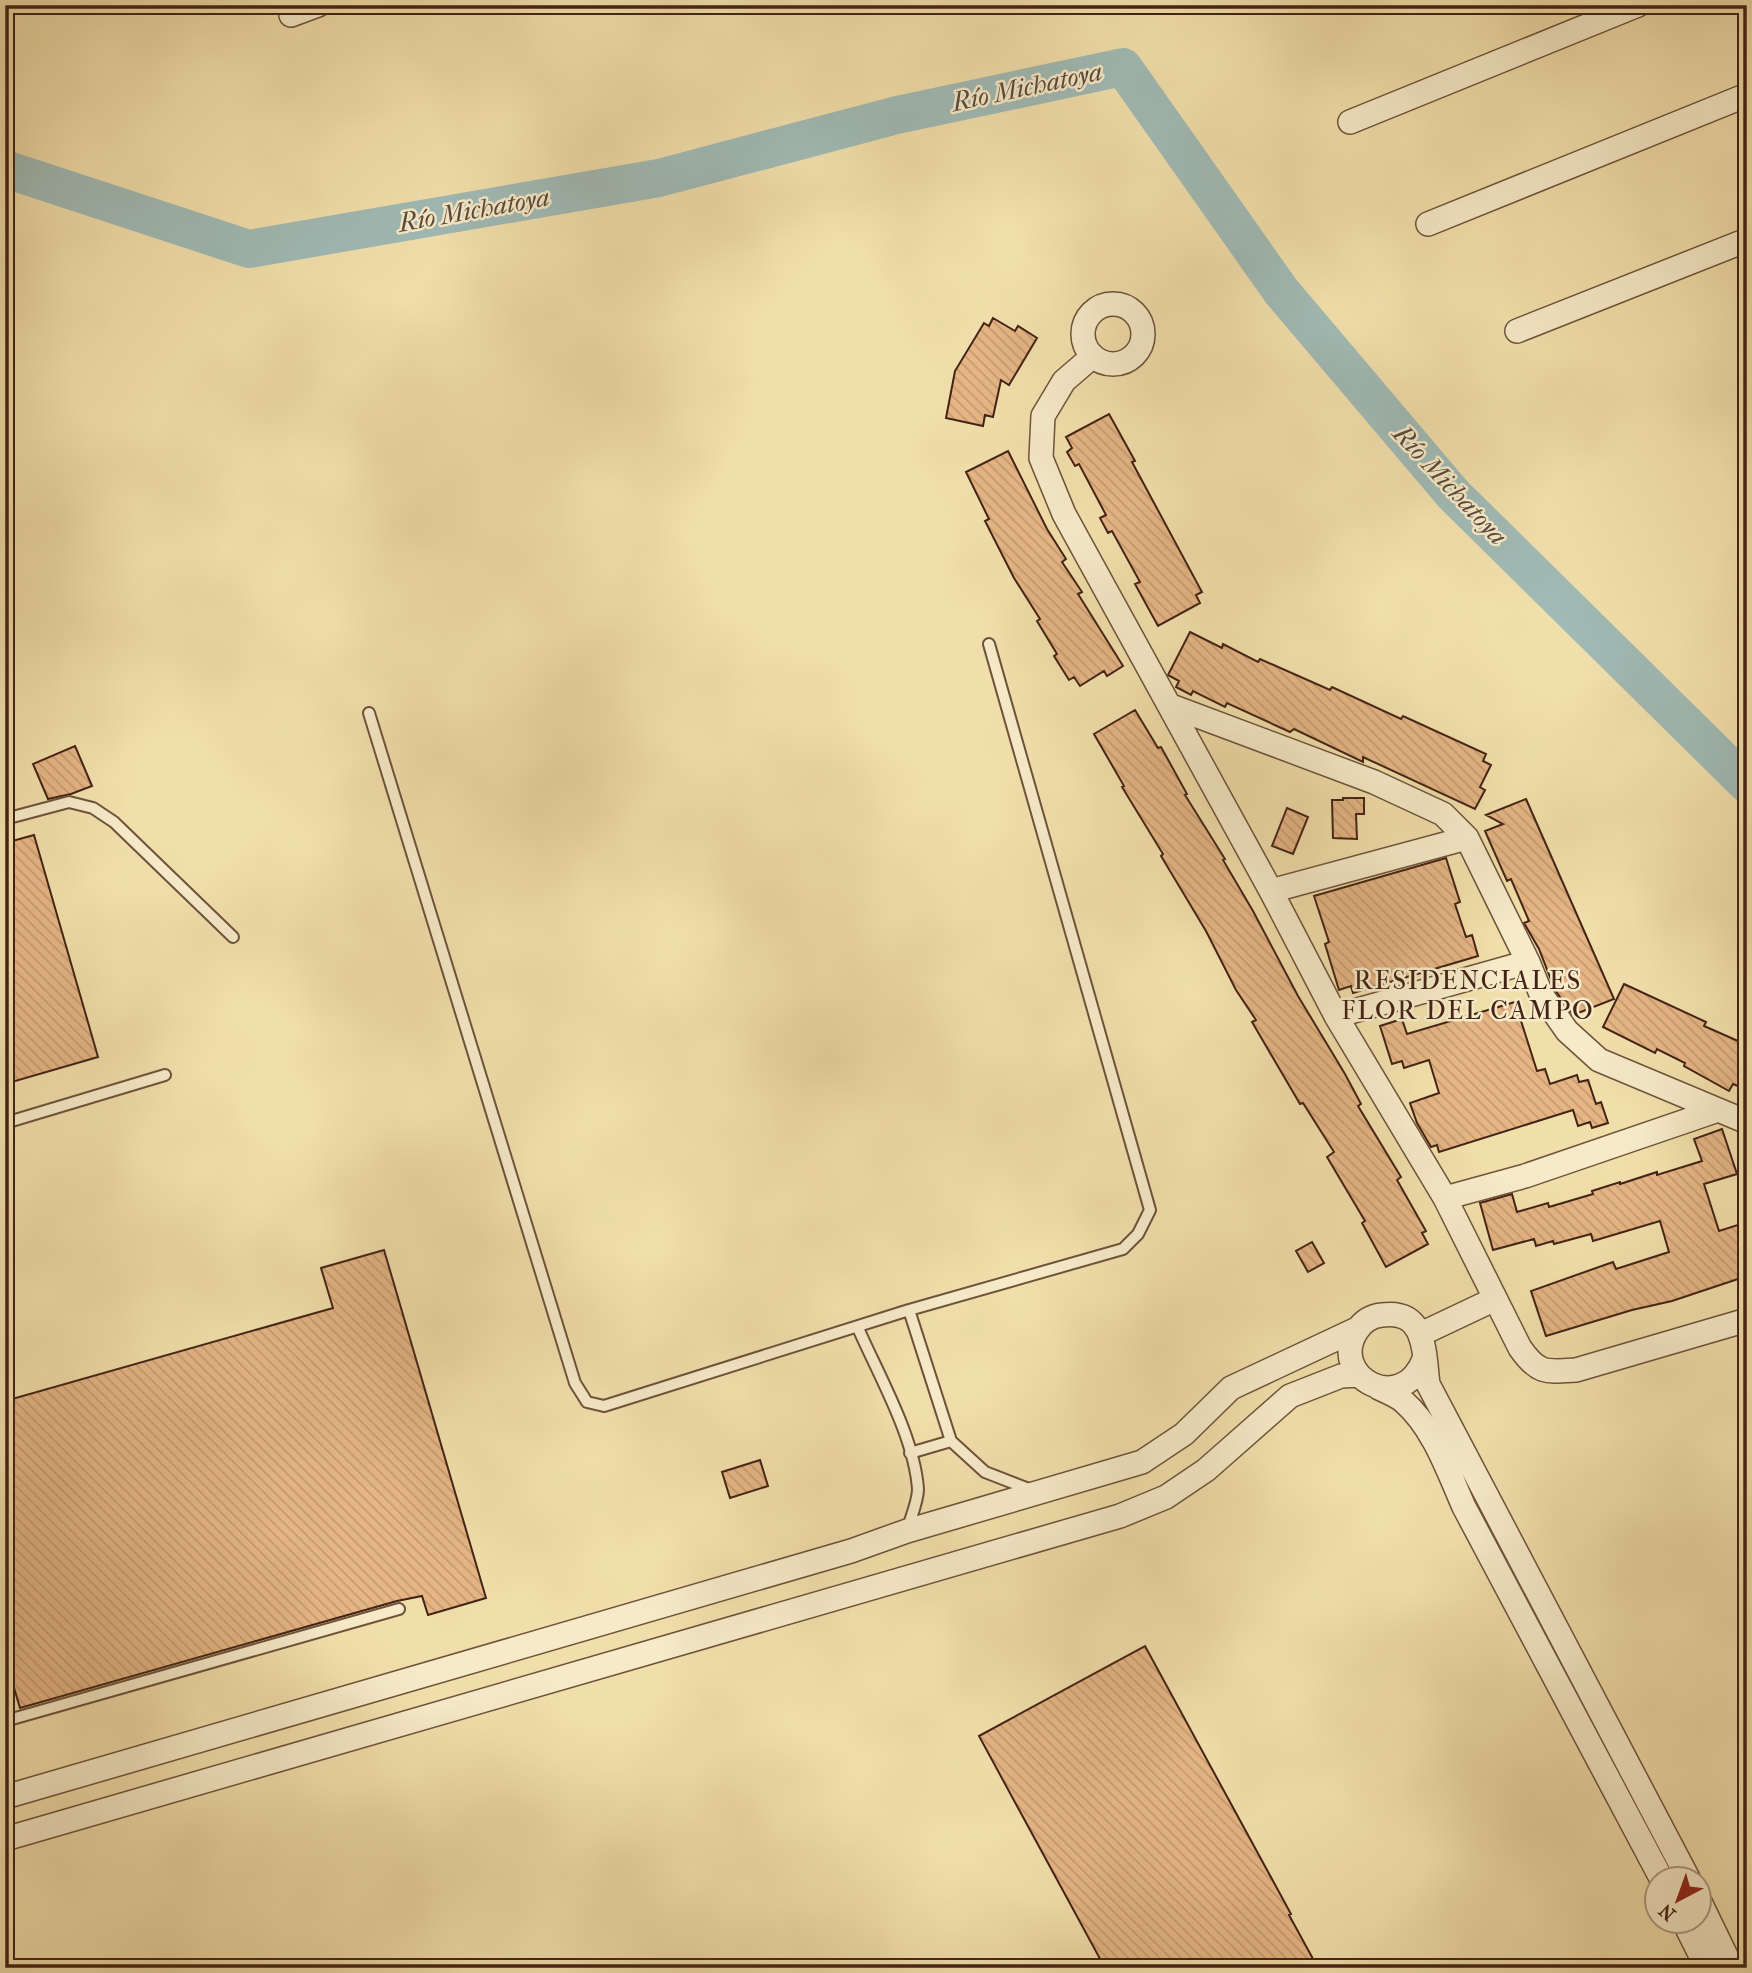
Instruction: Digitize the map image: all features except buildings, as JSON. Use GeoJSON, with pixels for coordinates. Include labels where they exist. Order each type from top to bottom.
{"type":"FeatureCollection","features":[{"type":"Feature","properties":{"kind":"street"},"geometry":{"type":"LineString","coordinates":[[290,15],[318,5]]}},
{"type":"Feature","properties":{"kind":"street"},"geometry":{"type":"LineString","coordinates":[[1350,122],[1638,5]]}},
{"type":"Feature","properties":{"kind":"street"},"geometry":{"type":"LineString","coordinates":[[1428,225],[1747,95]]}},
{"type":"Feature","properties":{"kind":"street"},"geometry":{"type":"LineString","coordinates":[[1517,331],[1747,240]]}},
{"type":"Feature","properties":{"kind":"street"},"geometry":{"type":"LineString","coordinates":[[1093,356],[1065,381],[1043,416],[1041,458],[1064,514],[1171,706],[1336,1016],[1445,1198],[1531,1364],[1548,1372],[1576,1370],[1747,1320]]}},
{"type":"Feature","properties":{"kind":"street"},"geometry":{"type":"LineString","coordinates":[[1171,706],[1374,782],[1443,814],[1468,838],[1541,994],[1567,1031],[1599,1060],[1747,1122]]}},
{"type":"Feature","properties":{"kind":"street"},"geometry":{"type":"LineString","coordinates":[[1271,891],[1468,838]]}},
{"type":"Feature","properties":{"kind":"street"},"geometry":{"type":"LineString","coordinates":[[1336,1016],[1528,962]]}},
{"type":"Feature","properties":{"kind":"street"},"geometry":{"type":"LineString","coordinates":[[1445,1198],[1525,1176],[1718,1110]]}},
{"type":"Feature","properties":{"kind":"street"},"geometry":{"type":"LineString","coordinates":[[1421,1334],[1496,1299]]}},
{"type":"Feature","properties":{"kind":"street"},"geometry":{"type":"LineString","coordinates":[[5,1797],[837,1555],[907,1531],[1142,1462],[1184,1434],[1231,1388],[1357,1329],[1366,1320],[1390,1314],[1403,1317],[1421,1334],[1425,1346],[1428,1384],[1681,1864]]}},
{"type":"Feature","properties":{"kind":"street"},"geometry":{"type":"LineString","coordinates":[[1357,1329],[1350,1352],[1353,1364],[1368,1381],[1402,1400],[1420,1420],[1436,1445],[1464,1507],[1654,1864]]}},
{"type":"Feature","properties":{"kind":"street"},"geometry":{"type":"LineString","coordinates":[[5,1839],[1120,1516],[1166,1497],[1206,1470],[1290,1396],[1341,1377],[1368,1381],[1390,1389],[1402,1386],[1420,1370],[1424,1359]]}},
{"type":"Feature","properties":{"kind":"street"},"geometry":{"type":"LineString","coordinates":[[1714,1932],[1732,1968]]}},
{"type":"Feature","properties":{"kind":"street"},"geometry":{"type":"LineString","coordinates":[[1690,1934],[1707,1968]]}},
{"type":"Feature","properties":{"kind":"lane"},"geometry":{"type":"LineString","coordinates":[[369,713],[575,1383],[587,1402],[604,1406],[909,1310],[1123,1250],[1138,1234],[1150,1210],[989,645]]}},
{"type":"Feature","properties":{"kind":"lane"},"geometry":{"type":"LineString","coordinates":[[5,819],[69,802],[93,807],[114,822],[233,937]]}},
{"type":"Feature","properties":{"kind":"lane"},"geometry":{"type":"LineString","coordinates":[[5,1123],[165,1075]]}},
{"type":"Feature","properties":{"kind":"lane"},"geometry":{"type":"LineString","coordinates":[[909,1310],[951,1441],[985,1472],[1040,1494]]}},
{"type":"Feature","properties":{"kind":"lane"},"geometry":{"type":"LineString","coordinates":[[858,1328],[910,1452],[918,1492],[907,1531]]}},
{"type":"Feature","properties":{"kind":"lane"},"geometry":{"type":"LineString","coordinates":[[910,1452],[951,1441]]}},
{"type":"Feature","properties":{"kind":"lane"},"geometry":{"type":"LineString","coordinates":[[5,1721],[399,1609]]}},
{"type":"Feature","properties":{"kind":"waterway","name":"Río Michatoya"},"geometry":{"type":"LineString","coordinates":[[5,169],[249,249],[659,178],[897,115],[1123,67],[1281,291],[1453,494],[1747,784]]}},
{"type":"Feature","properties":{"kind":"district","name":"RESIDENCIALES FLOR DEL CAMPO"},"geometry":{"type":"Point","coordinates":[1468,995]}}]}
